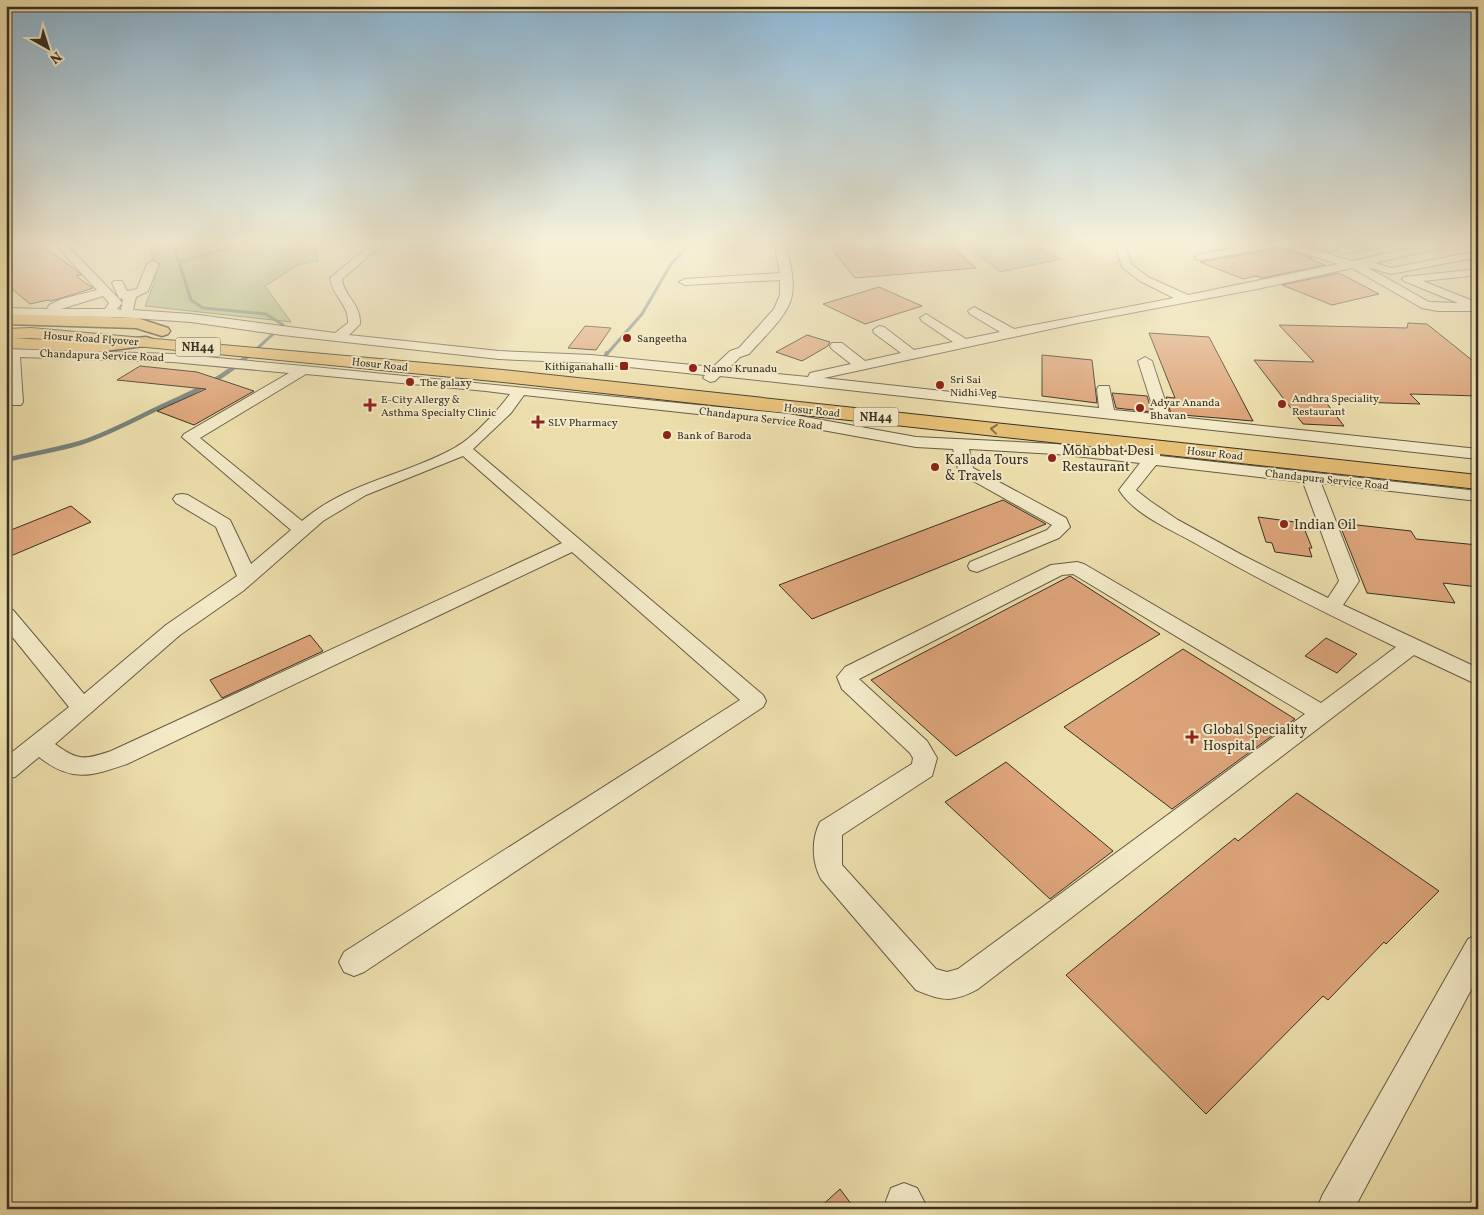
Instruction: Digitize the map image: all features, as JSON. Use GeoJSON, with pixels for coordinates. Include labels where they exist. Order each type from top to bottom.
{"type":"FeatureCollection","features":[{"type":"Feature","properties":{"kind":"highway","name":"Hosur Road Flyover"},"geometry":{"type":"LineString","coordinates":[[6,324],[102,326],[162,331]]}},
{"type":"Feature","properties":{"kind":"highway","name":"Hosur Road Flyover"},"geometry":{"type":"LineString","coordinates":[[6,334],[102,326],[146,342]]}},
{"type":"Feature","properties":{"kind":"highway","name":"Hosur Road"},"geometry":{"type":"LineString","coordinates":[[162,331],[260,352],[293,336],[710,378],[1478,464]]}},
{"type":"Feature","properties":{"kind":"highway","name":"Hosur Road"},"geometry":{"type":"LineString","coordinates":[[146,342],[503,376],[1152,453],[1478,482]]}},
{"type":"Feature","properties":{"kind":"main road"},"geometry":{"type":"LineString","coordinates":[[6,319],[137,324],[162,331]]}},
{"type":"Feature","properties":{"kind":"main road"},"geometry":{"type":"LineString","coordinates":[[9,349],[97,347],[146,342]]}},
{"type":"Feature","properties":{"kind":"street"},"geometry":{"type":"LineString","coordinates":[[47,312],[66,302],[78,299]]}},
{"type":"Feature","properties":{"kind":"street"},"geometry":{"type":"LineString","coordinates":[[102,326],[116,303],[111,299]]}},
{"type":"Feature","properties":{"kind":"street"},"geometry":{"type":"LineString","coordinates":[[126,314],[129,299]]}},
{"type":"Feature","properties":{"kind":"street"},"geometry":{"type":"LineString","coordinates":[[338,337],[354,324],[355,317],[351,303],[347,299]]}},
{"type":"Feature","properties":{"kind":"street"},"geometry":{"type":"LineString","coordinates":[[710,378],[735,354],[744,351],[780,310],[785,299]]}},
{"type":"Feature","properties":{"kind":"street"},"geometry":{"type":"LineString","coordinates":[[801,380],[1011,333],[1186,299]]}},
{"type":"Feature","properties":{"kind":"street"},"geometry":{"type":"LineString","coordinates":[[1416,299],[1426,305],[1438,307],[1478,307],[1457,299]]}},
{"type":"Feature","properties":{"kind":"street"},"geometry":{"type":"LineString","coordinates":[[974,311],[1011,333]]}},
{"type":"Feature","properties":{"kind":"street"},"geometry":{"type":"LineString","coordinates":[[6,312],[47,312],[102,326],[126,314],[191,318],[293,336],[338,337],[499,355],[591,359],[710,378],[801,380],[1107,415],[1478,454]]}},
{"type":"Feature","properties":{"kind":"street"},"geometry":{"type":"LineString","coordinates":[[926,318],[964,344]]}},
{"type":"Feature","properties":{"kind":"street"},"geometry":{"type":"LineString","coordinates":[[879,330],[912,355]]}},
{"type":"Feature","properties":{"kind":"street"},"geometry":{"type":"LineString","coordinates":[[837,346],[861,366]]}},
{"type":"Feature","properties":{"kind":"street"},"geometry":{"type":"LineString","coordinates":[[9,349],[16,402]]}},
{"type":"Feature","properties":{"kind":"street","name":"Chandapura Service Road"},"geometry":{"type":"LineString","coordinates":[[9,349],[173,358],[227,363],[260,352],[304,370],[789,419],[916,442],[960,445],[1020,445],[1152,453],[1310,477],[1478,496]]}},
{"type":"Feature","properties":{"kind":"street"},"geometry":{"type":"LineString","coordinates":[[1145,361],[1164,420]]}},
{"type":"Feature","properties":{"kind":"street"},"geometry":{"type":"LineString","coordinates":[[302,530],[190,437],[304,370]]}},
{"type":"Feature","properties":{"kind":"street"},"geometry":{"type":"LineString","coordinates":[[1104,389],[1107,415]]}},
{"type":"Feature","properties":{"kind":"street"},"geometry":{"type":"LineString","coordinates":[[6,770],[83,708],[173,630],[210,607],[317,517],[360,491],[445,459],[464,449],[506,410],[520,391]]}},
{"type":"Feature","properties":{"kind":"street"},"geometry":{"type":"LineString","coordinates":[[960,445],[965,470],[1060,522],[1061,527],[1053,534],[977,566]]}},
{"type":"Feature","properties":{"kind":"street"},"geometry":{"type":"LineString","coordinates":[[354,962],[755,701],[464,449]]}},
{"type":"Feature","properties":{"kind":"street"},"geometry":{"type":"LineString","coordinates":[[1152,453],[1127,490],[1136,500],[1217,549],[1331,608],[1478,677]]}},
{"type":"Feature","properties":{"kind":"street"},"geometry":{"type":"LineString","coordinates":[[1310,477],[1349,581],[1331,608]]}},
{"type":"Feature","properties":{"kind":"street"},"geometry":{"type":"LineString","coordinates":[[182,499],[224,524],[246,578]]}},
{"type":"Feature","properties":{"kind":"street"},"geometry":{"type":"LineString","coordinates":[[39,744],[66,766],[89,768],[119,758],[575,544]]}},
{"type":"Feature","properties":{"kind":"street"},"geometry":{"type":"LineString","coordinates":[[1322,714],[1078,568],[1058,569],[853,672],[848,678],[850,684],[919,747],[925,758],[923,769],[829,830],[827,860],[830,871],[926,980],[941,986],[956,986],[1322,714],[1412,646]]}},
{"type":"Feature","properties":{"kind":"street"},"geometry":{"type":"LineString","coordinates":[[6,615],[83,708]]}},
{"type":"Feature","properties":{"kind":"street"},"geometry":{"type":"LineString","coordinates":[[1335,1209],[1478,948]]}},
{"type":"Feature","properties":{"kind":"green space"},"geometry":{"type":"Polygon","coordinates":[[[148,299],[274,299],[291,322],[145,306],[148,299]]]}},
{"type":"Feature","properties":{"kind":"building"},"geometry":{"type":"Polygon","coordinates":[[[24,299],[59,299],[48,300],[30,304],[24,299]]]}},
{"type":"Feature","properties":{"kind":"building"},"geometry":{"type":"Polygon","coordinates":[[[840,299],[905,299],[922,306],[865,324],[823,304],[840,299]]]}},
{"type":"Feature","properties":{"kind":"building"},"geometry":{"type":"Polygon","coordinates":[[[1316,299],[1359,299],[1332,305],[1316,299]]]}},
{"type":"Feature","properties":{"kind":"building"},"geometry":{"type":"Polygon","coordinates":[[[1408,323],[1427,324],[1478,365],[1478,396],[1410,394],[1420,404],[1325,401],[1344,426],[1303,424],[1254,360],[1314,362],[1279,325],[1407,328],[1408,323]]]}},
{"type":"Feature","properties":{"kind":"building"},"geometry":{"type":"Polygon","coordinates":[[[585,326],[611,328],[596,350],[568,348],[585,326]]]}},
{"type":"Feature","properties":{"kind":"building"},"geometry":{"type":"Polygon","coordinates":[[[1149,333],[1209,337],[1253,421],[1171,414],[1166,397],[1175,398],[1149,333]]]}},
{"type":"Feature","properties":{"kind":"building"},"geometry":{"type":"Polygon","coordinates":[[[807,335],[830,342],[828,346],[802,361],[776,352],[807,335]]]}},
{"type":"Feature","properties":{"kind":"building"},"geometry":{"type":"Polygon","coordinates":[[[1042,355],[1092,360],[1097,403],[1042,396],[1042,355]]]}},
{"type":"Feature","properties":{"kind":"building"},"geometry":{"type":"Polygon","coordinates":[[[140,366],[197,372],[254,391],[194,425],[157,411],[206,389],[117,380],[140,366]]]}},
{"type":"Feature","properties":{"kind":"building"},"geometry":{"type":"Polygon","coordinates":[[[1112,393],[1147,396],[1152,412],[1116,408],[1112,393]]]}},
{"type":"Feature","properties":{"kind":"building"},"geometry":{"type":"Polygon","coordinates":[[[1003,500],[1046,524],[812,619],[779,585],[1003,500]]]}},
{"type":"Feature","properties":{"kind":"building"},"geometry":{"type":"Polygon","coordinates":[[[71,506],[91,522],[6,558],[6,532],[71,506]]]}},
{"type":"Feature","properties":{"kind":"building"},"geometry":{"type":"Polygon","coordinates":[[[1258,517],[1302,523],[1312,548],[1309,548],[1312,557],[1275,552],[1272,543],[1266,542],[1258,517]]]}},
{"type":"Feature","properties":{"kind":"building"},"geometry":{"type":"Polygon","coordinates":[[[1339,523],[1411,531],[1416,539],[1478,545],[1478,587],[1443,583],[1455,603],[1367,593],[1339,523]]]}},
{"type":"Feature","properties":{"kind":"building"},"geometry":{"type":"Polygon","coordinates":[[[1070,576],[1160,634],[956,756],[871,680],[1070,576]]]}},
{"type":"Feature","properties":{"kind":"building"},"geometry":{"type":"Polygon","coordinates":[[[310,635],[323,651],[222,698],[210,680],[310,635]]]}},
{"type":"Feature","properties":{"kind":"building"},"geometry":{"type":"Polygon","coordinates":[[[1326,638],[1357,654],[1337,673],[1305,656],[1326,638]]]}},
{"type":"Feature","properties":{"kind":"building"},"geometry":{"type":"Polygon","coordinates":[[[1183,649],[1295,719],[1172,809],[1064,727],[1183,649]]]}},
{"type":"Feature","properties":{"kind":"building"},"geometry":{"type":"Polygon","coordinates":[[[1006,762],[1113,851],[1050,899],[945,802],[1006,762]]]}},
{"type":"Feature","properties":{"kind":"building"},"geometry":{"type":"Polygon","coordinates":[[[1297,793],[1439,891],[1386,944],[1384,942],[1328,1000],[1323,996],[1206,1114],[1066,975],[1235,838],[1238,841],[1297,793]]]}},
{"type":"Feature","properties":{"kind":"building"},"geometry":{"type":"Polygon","coordinates":[[[840,1189],[855,1209],[818,1209],[840,1189]]]}},
{"type":"Feature","properties":{"kind":"waterway"},"geometry":{"type":"LineString","coordinates":[[191,299],[203,308],[266,314],[283,325],[250,355]]}},
{"type":"Feature","properties":{"kind":"waterway"},"geometry":{"type":"LineString","coordinates":[[607,353],[606,355],[642,314],[651,299]]}},
{"type":"Feature","properties":{"kind":"waterway"},"geometry":{"type":"LineString","coordinates":[[6,460],[80,443],[103,435],[201,388],[221,376],[251,353]]}},
{"type":"Feature","properties":{"kind":"place","name":"Sangeetha"},"geometry":{"type":"Point","coordinates":[627,338]}},
{"type":"Feature","properties":{"kind":"place","name":"Kithiganahalli"},"geometry":{"type":"Point","coordinates":[624,366]}},
{"type":"Feature","properties":{"kind":"place","name":"Namo Krunadu"},"geometry":{"type":"Point","coordinates":[693,368]}},
{"type":"Feature","properties":{"kind":"place","name":"The galaxy"},"geometry":{"type":"Point","coordinates":[410,382]}},
{"type":"Feature","properties":{"kind":"place","name":"Sri Sai Nidhi Veg"},"geometry":{"type":"Point","coordinates":[940,385]}},
{"type":"Feature","properties":{"kind":"place","name":"Andhra Speciality Restaurant"},"geometry":{"type":"Point","coordinates":[1282,404]}},
{"type":"Feature","properties":{"kind":"place","name":"E-City Allergy & Asthma Specialty Clinic"},"geometry":{"type":"Point","coordinates":[370,405]}},
{"type":"Feature","properties":{"kind":"place","name":"Adyar Ananda Bhavan"},"geometry":{"type":"Point","coordinates":[1140,408]}},
{"type":"Feature","properties":{"kind":"place","name":"SLV Pharmacy"},"geometry":{"type":"Point","coordinates":[538,422]}},
{"type":"Feature","properties":{"kind":"place","name":"Bank of Baroda"},"geometry":{"type":"Point","coordinates":[667,435]}},
{"type":"Feature","properties":{"kind":"place","name":"Mohabbat Desi Restaurant"},"geometry":{"type":"Point","coordinates":[1052,458]}},
{"type":"Feature","properties":{"kind":"place","name":"Kallada Tours & Travels"},"geometry":{"type":"Point","coordinates":[935,467]}},
{"type":"Feature","properties":{"kind":"place","name":"Indian Oil"},"geometry":{"type":"Point","coordinates":[1284,524]}},
{"type":"Feature","properties":{"kind":"place","name":"Global Speciality Hospital"},"geometry":{"type":"Point","coordinates":[1192,737]}}]}
